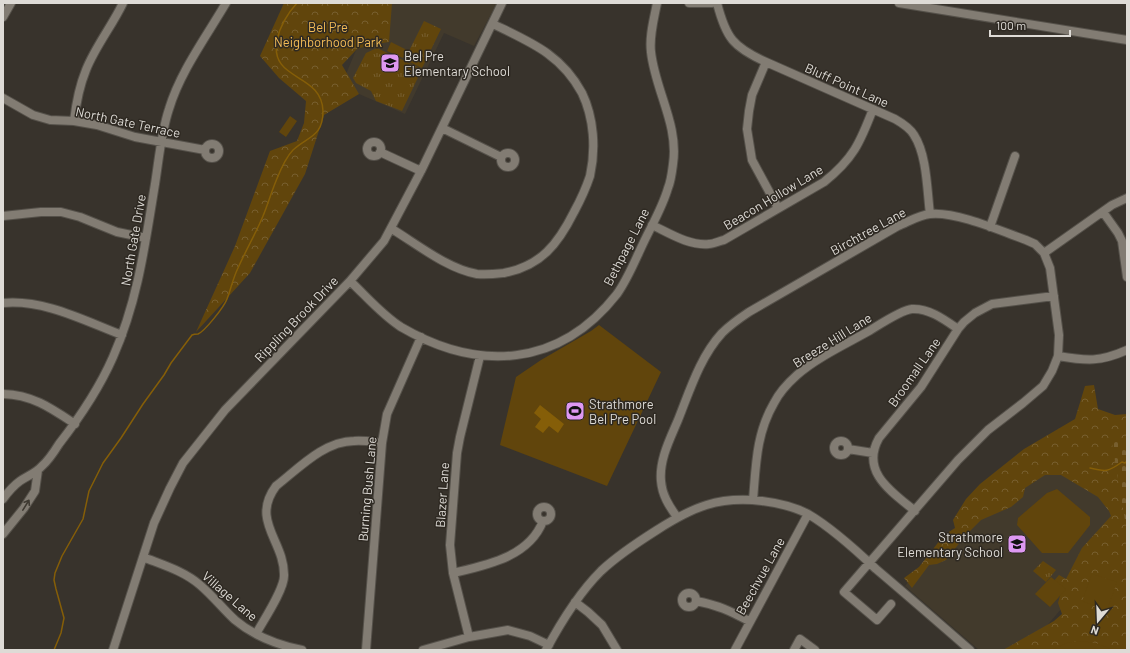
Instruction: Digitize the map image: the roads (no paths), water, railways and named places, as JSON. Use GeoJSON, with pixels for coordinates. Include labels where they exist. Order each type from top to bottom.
{"type":"FeatureCollection","features":[{"type":"Feature","properties":{"kind":"street"},"geometry":{"type":"LineString","coordinates":[[3,17],[11,3]]}},
{"type":"Feature","properties":{"kind":"street"},"geometry":{"type":"LineString","coordinates":[[74,121],[78,95],[86,69],[123,3]]}},
{"type":"Feature","properties":{"kind":"street","name":"North Gate Drive"},"geometry":{"type":"LineString","coordinates":[[3,498],[20,481],[42,466],[74,424],[99,385],[122,335],[136,291],[168,111],[174,92],[182,77],[226,3]]}},
{"type":"Feature","properties":{"kind":"street","name":"Rippling Brook Drive"},"geometry":{"type":"LineString","coordinates":[[113,650],[154,523],[183,463],[225,410],[350,281],[384,241],[392,229],[421,172],[502,3]]}},
{"type":"Feature","properties":{"kind":"street","name":"Bethpage Lane"},"geometry":{"type":"LineString","coordinates":[[350,281],[386,316],[400,326],[421,337],[458,352],[480,356],[506,356],[532,353],[559,343],[583,329],[600,314],[617,293],[626,278],[652,225],[668,188],[674,162],[673,134],[668,113],[654,71],[651,51],[651,34],[657,3]]}},
{"type":"Feature","properties":{"kind":"street"},"geometry":{"type":"LineString","coordinates":[[689,3],[712,3]]}},
{"type":"Feature","properties":{"kind":"street","name":"Bluff Point Lane"},"geometry":{"type":"LineString","coordinates":[[718,3],[723,25],[730,38],[750,55],[873,109],[905,125],[914,134],[923,159],[930,214]]}},
{"type":"Feature","properties":{"kind":"street"},"geometry":{"type":"LineString","coordinates":[[899,3],[1127,40]]}},
{"type":"Feature","properties":{"kind":"street"},"geometry":{"type":"LineString","coordinates":[[392,229],[443,260],[464,270],[478,274],[492,275],[516,271],[544,256],[556,243],[568,226],[589,176],[593,153],[594,140],[588,108],[582,93],[570,75],[558,62],[544,50],[531,42],[493,24]]}},
{"type":"Feature","properties":{"kind":"street"},"geometry":{"type":"LineString","coordinates":[[766,62],[752,95],[748,111],[747,129],[752,160],[778,208]]}},
{"type":"Feature","properties":{"kind":"street","name":"North Gate Terrace"},"geometry":{"type":"LineString","coordinates":[[3,98],[33,115],[50,120],[74,121],[97,125],[135,137],[205,150]]}},
{"type":"Feature","properties":{"kind":"street","name":"Beacon Hollow Lane"},"geometry":{"type":"LineString","coordinates":[[652,225],[691,242],[700,244],[710,244],[724,240],[824,182],[846,163],[862,137],[873,109]]}},
{"type":"Feature","properties":{"kind":"street"},"geometry":{"type":"LineString","coordinates":[[442,128],[501,157]]}},
{"type":"Feature","properties":{"kind":"street"},"geometry":{"type":"LineString","coordinates":[[380,152],[421,172]]}},
{"type":"Feature","properties":{"kind":"street"},"geometry":{"type":"LineString","coordinates":[[990,227],[1016,156]]}},
{"type":"Feature","properties":{"kind":"street"},"geometry":{"type":"LineString","coordinates":[[891,604],[877,620],[844,592],[958,460],[988,430],[1023,404],[1043,386],[1052,371],[1058,356],[1059,335],[1050,268],[1044,253],[1112,205],[1127,198]]}},
{"type":"Feature","properties":{"kind":"street"},"geometry":{"type":"LineString","coordinates":[[3,216],[41,212],[61,212],[80,217],[118,232],[146,238]]}},
{"type":"Feature","properties":{"kind":"street"},"geometry":{"type":"LineString","coordinates":[[1103,212],[1122,241],[1127,277]]}},
{"type":"Feature","properties":{"kind":"street","name":"Birchtree Lane"},"geometry":{"type":"LineString","coordinates":[[677,517],[665,500],[662,490],[661,466],[666,448],[695,377],[708,352],[722,332],[749,312],[898,226],[913,219],[930,214],[953,215],[990,227],[1035,244],[1044,253]]}},
{"type":"Feature","properties":{"kind":"street","name":"Broomall Lane"},"geometry":{"type":"LineString","coordinates":[[873,453],[874,446],[879,438],[921,388],[958,329],[975,312],[992,304],[1054,296]]}},
{"type":"Feature","properties":{"kind":"street"},"geometry":{"type":"LineString","coordinates":[[3,303],[14,302],[37,305],[61,312],[122,335]]}},
{"type":"Feature","properties":{"kind":"street","name":"Breeze Hill Lane"},"geometry":{"type":"LineString","coordinates":[[753,500],[760,437],[774,402],[796,375],[856,338],[911,309],[924,310],[943,318],[958,329]]}},
{"type":"Feature","properties":{"kind":"street","name":"Burning Bush Lane"},"geometry":{"type":"LineString","coordinates":[[366,650],[382,443],[387,414],[421,337]]}},
{"type":"Feature","properties":{"kind":"street"},"geometry":{"type":"LineString","coordinates":[[1058,356],[1084,360],[1098,360],[1127,350]]}},
{"type":"Feature","properties":{"kind":"street","name":"Blazer Lane"},"geometry":{"type":"LineString","coordinates":[[469,637],[453,573],[450,545],[457,453],[480,356]]}},
{"type":"Feature","properties":{"kind":"street"},"geometry":{"type":"LineString","coordinates":[[3,394],[13,394],[26,397],[45,404],[74,424]]}},
{"type":"Feature","properties":{"kind":"street"},"geometry":{"type":"LineString","coordinates":[[256,634],[280,589],[284,578],[284,565],[268,524],[266,509],[267,501],[271,493],[276,486],[318,453],[335,444],[353,441],[382,443]]}},
{"type":"Feature","properties":{"kind":"street"},"geometry":{"type":"LineString","coordinates":[[848,449],[873,453],[874,467],[880,479],[915,511]]}},
{"type":"Feature","properties":{"kind":"street","name":"North Gate Drive"},"geometry":{"type":"LineString","coordinates":[[3,534],[24,508],[34,491],[38,470]]}},
{"type":"Feature","properties":{"kind":"street"},"geometry":{"type":"LineString","coordinates":[[423,650],[469,637],[508,630],[530,636],[547,648],[575,602],[601,571],[629,548],[677,517],[712,502],[734,499],[781,503],[808,514],[826,526],[970,650]]}},
{"type":"Feature","properties":{"kind":"street","name":"Beechvue Lane"},"geometry":{"type":"LineString","coordinates":[[734,650],[808,514]]}},
{"type":"Feature","properties":{"kind":"street"},"geometry":{"type":"LineString","coordinates":[[453,573],[490,564],[508,557],[531,540],[544,521]]}},
{"type":"Feature","properties":{"kind":"street","name":"Village Lane"},"geometry":{"type":"LineString","coordinates":[[143,557],[183,573],[200,585],[236,621],[256,634],[274,643],[302,650]]}},
{"type":"Feature","properties":{"kind":"street"},"geometry":{"type":"LineString","coordinates":[[696,601],[723,607],[750,621]]}},
{"type":"Feature","properties":{"kind":"street"},"geometry":{"type":"LineString","coordinates":[[575,602],[602,625],[617,650]]}},
{"type":"Feature","properties":{"kind":"street"},"geometry":{"type":"LineString","coordinates":[[794,650],[800,639],[815,650]]}},
{"type":"Feature","properties":{"kind":"waterway"},"geometry":{"type":"LineString","coordinates":[[54,650],[61,633],[64,618],[54,580],[55,573],[62,556],[83,519],[89,491],[103,463],[171,363],[192,335],[201,332],[222,307],[227,299],[236,272],[263,216],[274,185],[285,161],[290,153],[314,135],[320,126],[323,111],[320,98],[314,89],[306,82],[288,71],[281,63],[277,54],[277,40],[280,30],[290,11],[297,3]]}},
{"type":"Feature","properties":{"kind":"waterway"},"geometry":{"type":"LineString","coordinates":[[1090,468],[1107,470],[1127,461]]}},
{"type":"Feature","properties":{"kind":"place","name":"Bel Pre Elementary School"},"geometry":{"type":"Point","coordinates":[390,63]}},
{"type":"Feature","properties":{"kind":"place","name":"Strathmore Bel Pre Pool"},"geometry":{"type":"Point","coordinates":[575,411]}},
{"type":"Feature","properties":{"kind":"place","name":"Strathmore Elementary School"},"geometry":{"type":"Point","coordinates":[1017,544]}},
{"type":"Feature","properties":{"kind":"park label","name":"Bel Pre Neighborhood Park"},"geometry":{"type":"Point","coordinates":[328,34]}}]}
